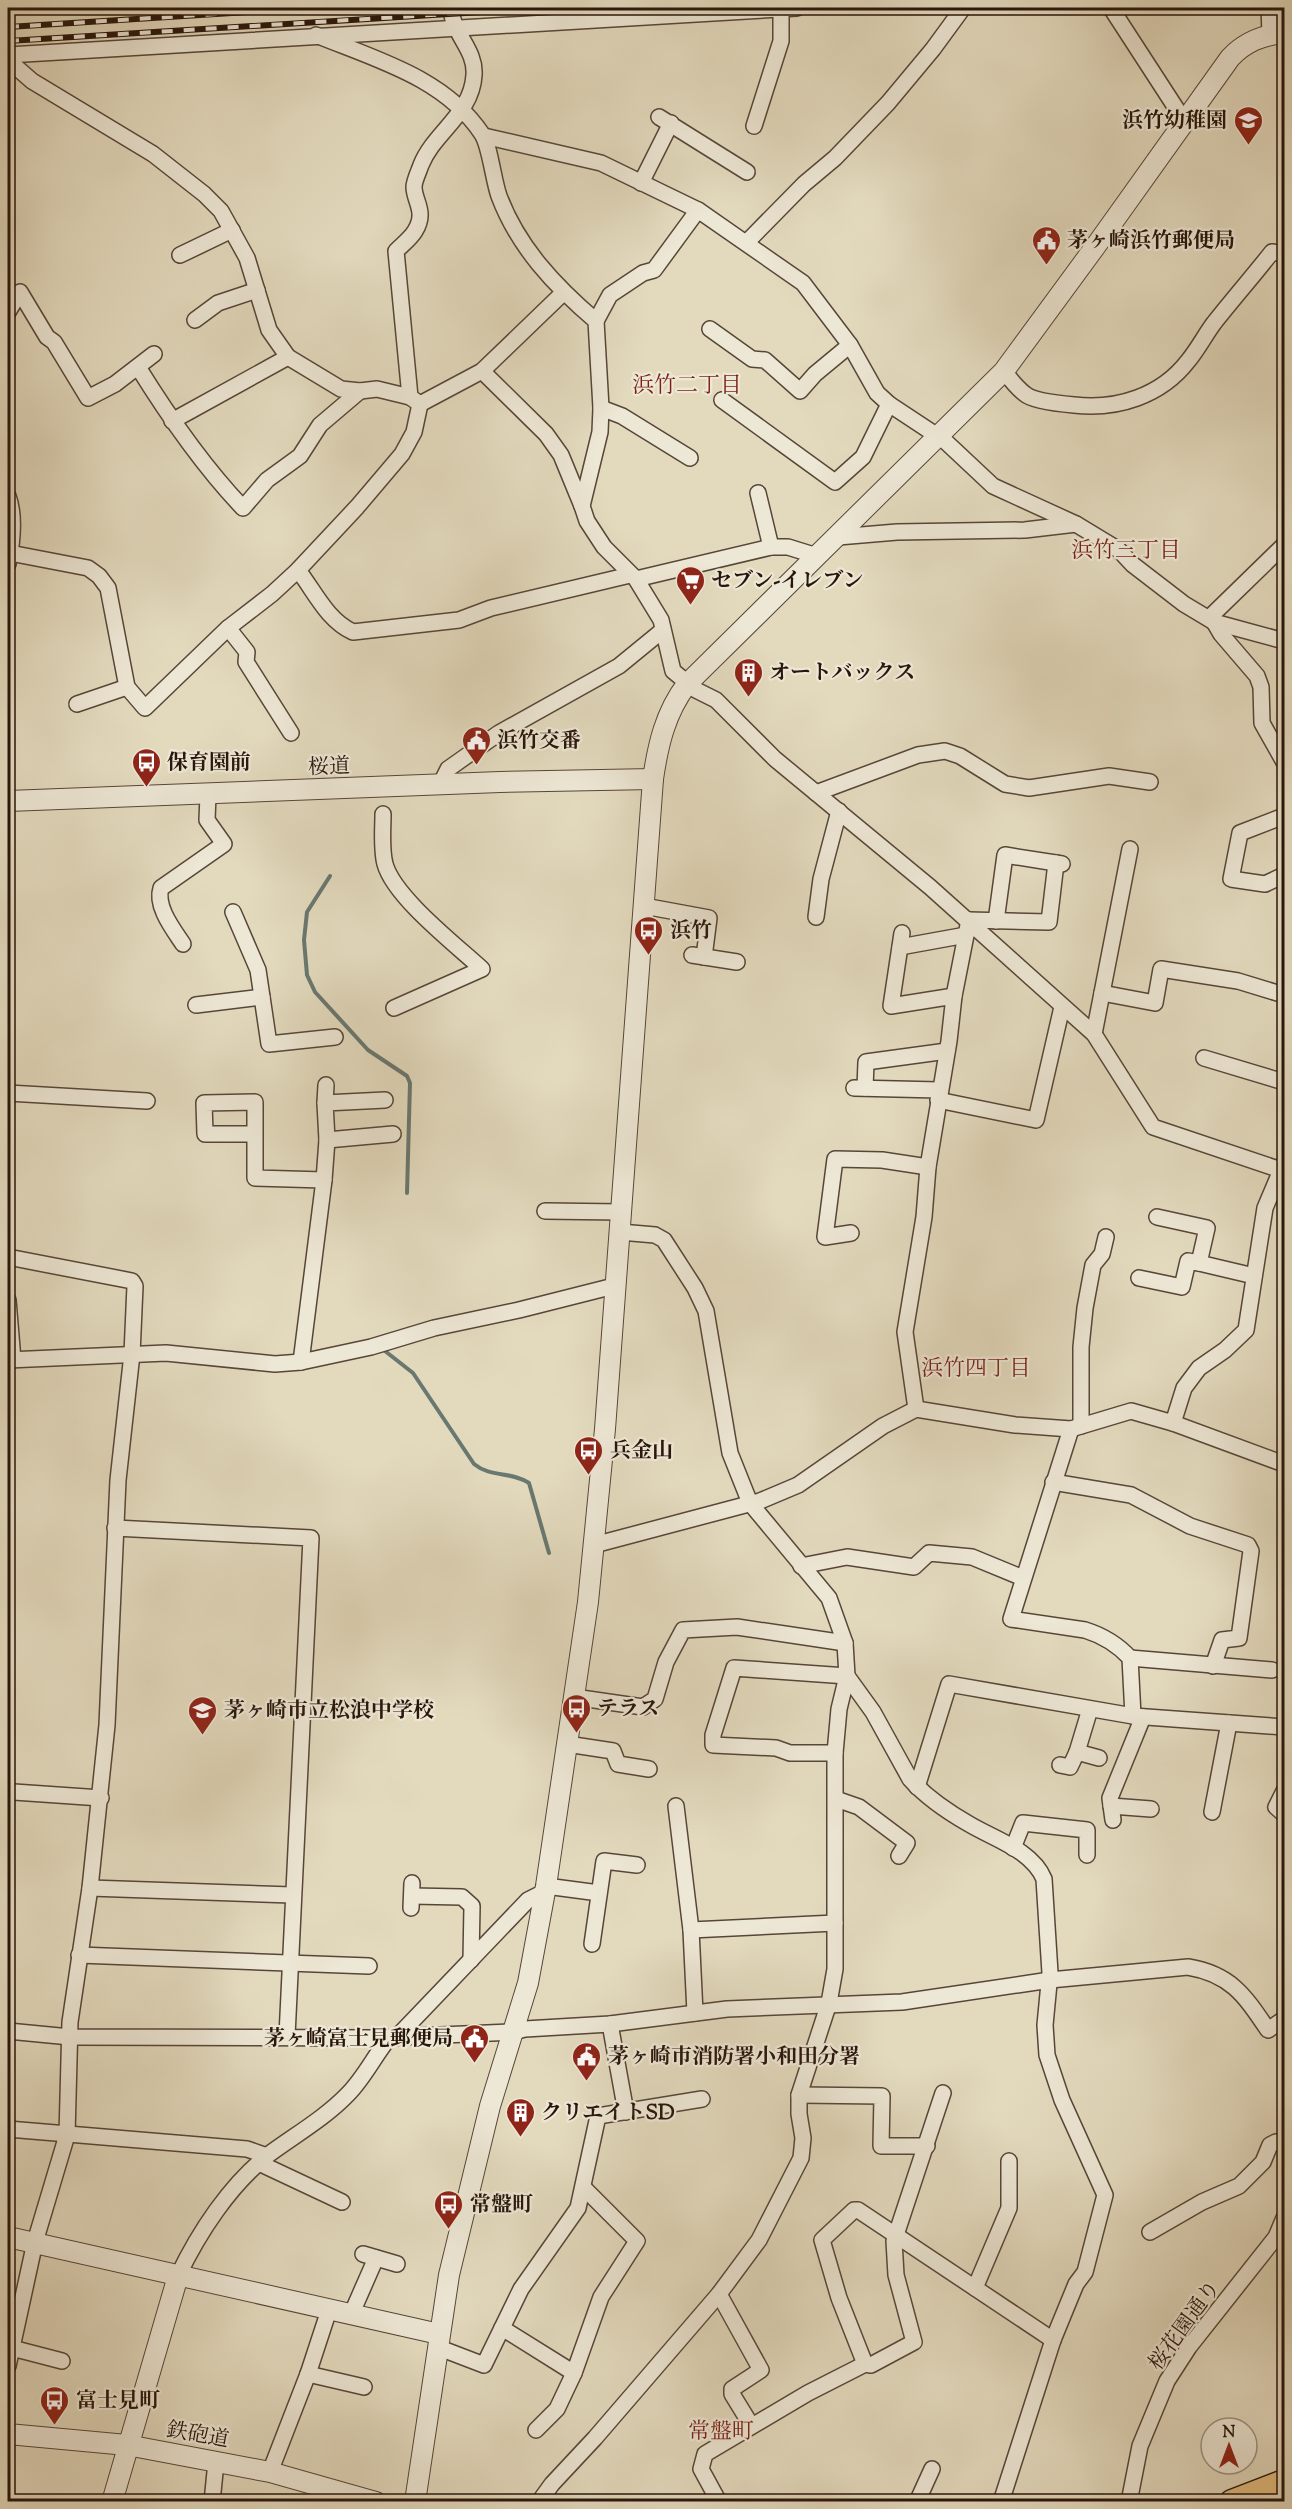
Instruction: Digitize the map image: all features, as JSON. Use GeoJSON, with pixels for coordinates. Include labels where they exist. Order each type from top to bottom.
{"type":"FeatureCollection","features":[{"type":"Feature","properties":{"kind":"main road"},"geometry":{"type":"LineString","coordinates":[[1233,2502],[1284,2482]]}},
{"type":"Feature","properties":{"kind":"main road"},"geometry":{"type":"LineString","coordinates":[[1279,2502],[1284,2499]]}},
{"type":"Feature","properties":{"kind":"street"},"geometry":{"type":"LineString","coordinates":[[8,496],[11,507],[9,558],[88,568],[99,576],[108,588],[127,687],[145,708],[228,628],[272,594],[298,570],[387,474],[414,432],[415,401],[396,251],[416,231],[420,219],[420,208],[414,188],[422,162],[462,111],[474,79],[475,65],[471,53],[456,28],[451,8]]}},
{"type":"Feature","properties":{"kind":"street"},"geometry":{"type":"LineString","coordinates":[[8,58],[316,35],[797,8]]}},
{"type":"Feature","properties":{"kind":"street"},"geometry":{"type":"LineString","coordinates":[[747,242],[804,184],[835,158],[888,103],[933,49],[963,8]]}},
{"type":"Feature","properties":{"kind":"street"},"geometry":{"type":"LineString","coordinates":[[1111,8],[1185,122]]}},
{"type":"Feature","properties":{"kind":"street"},"geometry":{"type":"LineString","coordinates":[[415,2502],[449,2275],[490,2106],[528,1983],[545,1889],[588,1602],[605,1429],[653,779],[658,745],[665,724],[687,684],[1004,371],[1230,58],[1240,47],[1277,34],[1269,8]]}},
{"type":"Feature","properties":{"kind":"street"},"geometry":{"type":"LineString","coordinates":[[754,126],[781,41],[781,9]]}},
{"type":"Feature","properties":{"kind":"street"},"geometry":{"type":"LineString","coordinates":[[316,35],[428,82],[462,111],[484,136],[499,196],[546,275],[596,321]]}},
{"type":"Feature","properties":{"kind":"street"},"geometry":{"type":"LineString","coordinates":[[8,58],[42,87],[153,154],[204,194],[221,211],[247,258],[269,330],[288,357],[341,388],[360,392],[377,389],[415,401],[482,371],[563,293]]}},
{"type":"Feature","properties":{"kind":"street"},"geometry":{"type":"LineString","coordinates":[[641,183],[665,120],[747,172]]}},
{"type":"Feature","properties":{"kind":"street"},"geometry":{"type":"LineString","coordinates":[[484,136],[601,163],[698,210],[747,242],[802,283],[850,345],[873,387],[889,404],[938,436],[993,486],[1076,524],[1119,550],[1132,564],[1184,604],[1211,620],[1284,641]]}},
{"type":"Feature","properties":{"kind":"street"},"geometry":{"type":"LineString","coordinates":[[582,506],[600,432],[601,408],[596,321],[610,295],[643,273],[654,270],[698,210]]}},
{"type":"Feature","properties":{"kind":"street"},"geometry":{"type":"LineString","coordinates":[[180,255],[232,230]]}},
{"type":"Feature","properties":{"kind":"street"},"geometry":{"type":"LineString","coordinates":[[1004,371],[1027,396],[1088,407],[1109,405],[1140,397],[1160,388],[1189,361],[1212,325],[1272,252],[1284,254]]}},
{"type":"Feature","properties":{"kind":"street"},"geometry":{"type":"LineString","coordinates":[[195,320],[218,303],[257,290]]}},
{"type":"Feature","properties":{"kind":"street"},"geometry":{"type":"LineString","coordinates":[[8,312],[20,292],[47,337],[54,342],[88,399],[115,384],[154,354]]}},
{"type":"Feature","properties":{"kind":"street"},"geometry":{"type":"LineString","coordinates":[[710,329],[748,364],[765,360],[800,391],[815,374],[850,345]]}},
{"type":"Feature","properties":{"kind":"street"},"geometry":{"type":"LineString","coordinates":[[172,421],[288,357]]}},
{"type":"Feature","properties":{"kind":"street"},"geometry":{"type":"LineString","coordinates":[[138,367],[172,421],[217,481],[243,508],[267,480],[300,456],[320,425],[360,392]]}},
{"type":"Feature","properties":{"kind":"street"},"geometry":{"type":"LineString","coordinates":[[482,371],[546,434],[561,455],[587,521],[604,547],[633,577],[661,621],[670,667],[687,684],[716,700],[775,759],[839,811],[967,928],[1094,1034],[1153,1127],[1283,1166],[1265,1208],[1246,1330],[1225,1350],[1199,1368],[1184,1388],[1173,1423]]}},
{"type":"Feature","properties":{"kind":"street"},"geometry":{"type":"LineString","coordinates":[[722,400],[835,482],[863,457],[889,404]]}},
{"type":"Feature","properties":{"kind":"street"},"geometry":{"type":"LineString","coordinates":[[601,408],[622,416],[690,458]]}},
{"type":"Feature","properties":{"kind":"street"},"geometry":{"type":"LineString","coordinates":[[758,493],[771,547]]}},
{"type":"Feature","properties":{"kind":"street"},"geometry":{"type":"LineString","coordinates":[[837,537],[897,532],[1025,530],[1076,524]]}},
{"type":"Feature","properties":{"kind":"street"},"geometry":{"type":"LineString","coordinates":[[1211,620],[1284,545]]}},
{"type":"Feature","properties":{"kind":"street"},"geometry":{"type":"LineString","coordinates":[[298,570],[330,616],[340,626],[353,632],[459,620],[491,608],[771,547],[788,547],[817,555]]}},
{"type":"Feature","properties":{"kind":"street"},"geometry":{"type":"LineString","coordinates":[[1211,620],[1257,676],[1261,687],[1262,723],[1284,762]]}},
{"type":"Feature","properties":{"kind":"street"},"geometry":{"type":"LineString","coordinates":[[228,628],[247,652],[246,662],[291,733]]}},
{"type":"Feature","properties":{"kind":"street"},"geometry":{"type":"LineString","coordinates":[[440,785],[448,769],[499,733],[619,666],[663,630]]}},
{"type":"Feature","properties":{"kind":"street"},"geometry":{"type":"LineString","coordinates":[[77,704],[127,687]]}},
{"type":"Feature","properties":{"kind":"street"},"geometry":{"type":"LineString","coordinates":[[816,793],[918,755],[945,751],[960,756],[1005,784],[1029,788],[1109,776],[1150,782]]}},
{"type":"Feature","properties":{"kind":"street","name":"桜道"},"geometry":{"type":"LineString","coordinates":[[8,801],[653,779]]}},
{"type":"Feature","properties":{"kind":"street"},"geometry":{"type":"LineString","coordinates":[[183,944],[167,918],[159,895],[161,888],[224,844],[207,820],[208,795]]}},
{"type":"Feature","properties":{"kind":"street"},"geometry":{"type":"LineString","coordinates":[[816,917],[823,871],[839,811]]}},
{"type":"Feature","properties":{"kind":"street"},"geometry":{"type":"LineString","coordinates":[[383,814],[385,864],[391,878],[414,906],[482,969],[394,1008]]}},
{"type":"Feature","properties":{"kind":"street"},"geometry":{"type":"LineString","coordinates":[[1284,816],[1240,833],[1231,879],[1265,884],[1284,875]]}},
{"type":"Feature","properties":{"kind":"street"},"geometry":{"type":"LineString","coordinates":[[1094,1034],[1130,849]]}},
{"type":"Feature","properties":{"kind":"street"},"geometry":{"type":"LineString","coordinates":[[954,996],[891,1006],[901,940],[996,921],[1049,922],[1059,863],[1005,855],[996,921]]}},
{"type":"Feature","properties":{"kind":"street"},"geometry":{"type":"LineString","coordinates":[[645,906],[709,918],[698,956],[737,962]]}},
{"type":"Feature","properties":{"kind":"street"},"geometry":{"type":"LineString","coordinates":[[233,912],[258,970],[269,1044],[335,1037]]}},
{"type":"Feature","properties":{"kind":"street"},"geometry":{"type":"LineString","coordinates":[[915,1409],[905,1332],[924,1217],[938,1095],[967,928]]}},
{"type":"Feature","properties":{"kind":"street"},"geometry":{"type":"LineString","coordinates":[[1102,993],[1155,1003],[1161,969],[1238,981],[1284,995]]}},
{"type":"Feature","properties":{"kind":"street"},"geometry":{"type":"LineString","coordinates":[[196,1005],[262,997]]}},
{"type":"Feature","properties":{"kind":"street"},"geometry":{"type":"LineString","coordinates":[[947,1051],[866,1062],[860,1088],[938,1095],[1036,1120],[1062,1007]]}},
{"type":"Feature","properties":{"kind":"street"},"geometry":{"type":"LineString","coordinates":[[1209,1063],[1284,1082]]}},
{"type":"Feature","properties":{"kind":"street"},"geometry":{"type":"LineString","coordinates":[[301,1362],[324,1180],[327,1140],[326,1085]]}},
{"type":"Feature","properties":{"kind":"street"},"geometry":{"type":"LineString","coordinates":[[8,1093],[147,1101]]}},
{"type":"Feature","properties":{"kind":"street"},"geometry":{"type":"LineString","coordinates":[[325,1103],[385,1100]]}},
{"type":"Feature","properties":{"kind":"street"},"geometry":{"type":"LineString","coordinates":[[255,1134],[255,1186],[286,1177],[324,1180]]}},
{"type":"Feature","properties":{"kind":"street"},"geometry":{"type":"LineString","coordinates":[[327,1140],[393,1134]]}},
{"type":"Feature","properties":{"kind":"street"},"geometry":{"type":"LineString","coordinates":[[851,1233],[825,1237],[835,1159],[882,1160],[928,1167]]}},
{"type":"Feature","properties":{"kind":"street"},"geometry":{"type":"LineString","coordinates":[[539,2502],[552,2484],[595,2438],[719,2294],[759,2240],[801,2158],[803,2138],[799,2096],[829,2003],[835,1969],[835,1753],[839,1710],[847,1676],[845,1643],[829,1598],[750,1503],[730,1452],[706,1311],[695,1288],[664,1240],[620,1222],[545,1211]]}},
{"type":"Feature","properties":{"kind":"street"},"geometry":{"type":"LineString","coordinates":[[1157,1217],[1208,1228],[1199,1263]]}},
{"type":"Feature","properties":{"kind":"street"},"geometry":{"type":"LineString","coordinates":[[1106,1237],[1102,1254],[1093,1265],[1085,1308],[1076,1428],[1053,1482],[1011,1618],[1096,1634],[1130,1658],[1138,1717],[1110,1798],[1112,1813],[1151,1809]]}},
{"type":"Feature","properties":{"kind":"street"},"geometry":{"type":"LineString","coordinates":[[8,1257],[132,1281],[135,1286],[132,1354],[118,1480],[107,1725],[90,1888],[79,1955],[70,2037],[67,2135],[35,2242],[8,2366]]}},
{"type":"Feature","properties":{"kind":"street"},"geometry":{"type":"LineString","coordinates":[[1139,1278],[1182,1287],[1188,1261],[1254,1276]]}},
{"type":"Feature","properties":{"kind":"street"},"geometry":{"type":"LineString","coordinates":[[8,1299],[10,1360],[166,1353],[275,1364],[301,1362],[371,1347],[434,1328],[614,1286]]}},
{"type":"Feature","properties":{"kind":"street"},"geometry":{"type":"LineString","coordinates":[[594,1545],[750,1503],[798,1485],[883,1426],[915,1409],[1015,1425],[1076,1428],[1131,1411],[1173,1423],[1284,1464]]}},
{"type":"Feature","properties":{"kind":"street"},"geometry":{"type":"LineString","coordinates":[[1053,1482],[1131,1495],[1190,1526],[1248,1545],[1251,1551],[1239,1638],[1222,1640],[1213,1666]]}},
{"type":"Feature","properties":{"kind":"street"},"geometry":{"type":"LineString","coordinates":[[115,1528],[311,1538],[287,2036]]}},
{"type":"Feature","properties":{"kind":"street"},"geometry":{"type":"LineString","coordinates":[[801,1566],[847,1557],[914,1567],[929,1553],[972,1557],[1023,1578]]}},
{"type":"Feature","properties":{"kind":"street"},"geometry":{"type":"LineString","coordinates":[[574,1697],[643,1707],[655,1699],[666,1662],[683,1630],[737,1627],[845,1643]]}},
{"type":"Feature","properties":{"kind":"street"},"geometry":{"type":"LineString","coordinates":[[1130,1658],[1272,1670]]}},
{"type":"Feature","properties":{"kind":"street"},"geometry":{"type":"LineString","coordinates":[[835,1753],[790,1753],[776,1748],[713,1745],[713,1735],[734,1668],[847,1676]]}},
{"type":"Feature","properties":{"kind":"street"},"geometry":{"type":"LineString","coordinates":[[847,1676],[873,1712],[910,1779],[917,1787],[950,1812],[1013,1848],[1040,1869],[1044,1879],[1050,1980],[1045,2025],[1047,2055],[1062,2100],[1105,2195],[1084,2272],[1076,2284],[1053,2340],[1001,2502]]}},
{"type":"Feature","properties":{"kind":"street"},"geometry":{"type":"LineString","coordinates":[[917,1787],[949,1684],[1138,1717],[1284,1727]]}},
{"type":"Feature","properties":{"kind":"street"},"geometry":{"type":"LineString","coordinates":[[1060,1765],[1070,1767],[1077,1752],[1090,1708]]}},
{"type":"Feature","properties":{"kind":"street"},"geometry":{"type":"LineString","coordinates":[[1212,1812],[1229,1723]]}},
{"type":"Feature","properties":{"kind":"street"},"geometry":{"type":"LineString","coordinates":[[567,1744],[614,1750],[618,1764],[649,1769]]}},
{"type":"Feature","properties":{"kind":"street"},"geometry":{"type":"LineString","coordinates":[[1077,1752],[1099,1758]]}},
{"type":"Feature","properties":{"kind":"street"},"geometry":{"type":"LineString","coordinates":[[1284,1791],[1276,1807],[1284,1814]]}},
{"type":"Feature","properties":{"kind":"street"},"geometry":{"type":"LineString","coordinates":[[14,1792],[100,1798]]}},
{"type":"Feature","properties":{"kind":"street"},"geometry":{"type":"LineString","coordinates":[[836,1799],[859,1807],[907,1843],[899,1856]]}},
{"type":"Feature","properties":{"kind":"street"},"geometry":{"type":"LineString","coordinates":[[676,1806],[691,1930],[695,2013]]}},
{"type":"Feature","properties":{"kind":"street"},"geometry":{"type":"LineString","coordinates":[[1013,1848],[1023,1823],[1055,1826],[1087,1830],[1087,1855]]}},
{"type":"Feature","properties":{"kind":"street"},"geometry":{"type":"LineString","coordinates":[[592,1944],[604,1861],[637,1865]]}},
{"type":"Feature","properties":{"kind":"street"},"geometry":{"type":"LineString","coordinates":[[90,1888],[292,1895]]}},
{"type":"Feature","properties":{"kind":"street"},"geometry":{"type":"LineString","coordinates":[[112,2502],[178,2276],[224,2202],[263,2160],[332,2109],[350,2092],[393,2038],[528,1900],[545,1889],[599,1893]]}},
{"type":"Feature","properties":{"kind":"street"},"geometry":{"type":"LineString","coordinates":[[412,1896],[462,1897],[472,1906],[471,1960]]}},
{"type":"Feature","properties":{"kind":"street"},"geometry":{"type":"LineString","coordinates":[[691,1930],[835,1923]]}},
{"type":"Feature","properties":{"kind":"street"},"geometry":{"type":"LineString","coordinates":[[79,1955],[369,1966]]}},
{"type":"Feature","properties":{"kind":"street"},"geometry":{"type":"LineString","coordinates":[[8,2031],[70,2037],[393,2038],[513,2032],[610,2024],[727,2009],[829,2003],[902,2002],[1050,1980],[1165,1967],[1205,1969],[1227,1979],[1246,1998],[1268,2030],[1284,2019]]}},
{"type":"Feature","properties":{"kind":"street"},"geometry":{"type":"LineString","coordinates":[[610,2024],[626,2112]]}},
{"type":"Feature","properties":{"kind":"street"},"geometry":{"type":"LineString","coordinates":[[719,2502],[700,2469],[705,2454],[751,2425],[865,2364],[871,2365],[914,2342],[896,2275],[894,2241],[943,2092]]}},
{"type":"Feature","properties":{"kind":"street"},"geometry":{"type":"LineString","coordinates":[[799,2096],[882,2096],[881,2146],[927,2146]]}},
{"type":"Feature","properties":{"kind":"street"},"geometry":{"type":"LineString","coordinates":[[8,2237],[351,2315],[438,2341],[484,2365],[521,2289],[578,2208],[598,2116],[702,2099]]}},
{"type":"Feature","properties":{"kind":"street"},"geometry":{"type":"LineString","coordinates":[[8,2129],[247,2149],[263,2160],[342,2202]]}},
{"type":"Feature","properties":{"kind":"street"},"geometry":{"type":"LineString","coordinates":[[1150,2232],[1202,2202],[1239,2186],[1263,2162],[1270,2145],[1276,2142],[1284,2143]]}},
{"type":"Feature","properties":{"kind":"street"},"geometry":{"type":"LineString","coordinates":[[975,2288],[1009,2208],[1009,2161]]}},
{"type":"Feature","properties":{"kind":"street"},"geometry":{"type":"LineString","coordinates":[[536,2430],[557,2409],[574,2373],[601,2297],[637,2241],[583,2187]]}},
{"type":"Feature","properties":{"kind":"street"},"geometry":{"type":"LineString","coordinates":[[865,2364],[839,2298],[822,2240],[854,2210],[858,2210],[1053,2340]]}},
{"type":"Feature","properties":{"kind":"street","name":"桜花園通り"},"geometry":{"type":"LineString","coordinates":[[1129,2502],[1140,2446],[1167,2381],[1189,2347],[1276,2237],[1284,2218]]}},
{"type":"Feature","properties":{"kind":"street"},"geometry":{"type":"LineString","coordinates":[[351,2315],[369,2256],[397,2264]]}},
{"type":"Feature","properties":{"kind":"street"},"geometry":{"type":"LineString","coordinates":[[719,2294],[761,2370],[732,2389],[732,2394],[751,2425]]}},
{"type":"Feature","properties":{"kind":"street"},"geometry":{"type":"LineString","coordinates":[[270,2472],[308,2374],[329,2310]]}},
{"type":"Feature","properties":{"kind":"street"},"geometry":{"type":"LineString","coordinates":[[502,2328],[574,2373]]}},
{"type":"Feature","properties":{"kind":"street"},"geometry":{"type":"LineString","coordinates":[[12,2348],[62,2361]]}},
{"type":"Feature","properties":{"kind":"street"},"geometry":{"type":"LineString","coordinates":[[308,2374],[364,2386]]}},
{"type":"Feature","properties":{"kind":"street","name":"鉄砲道"},"geometry":{"type":"LineString","coordinates":[[8,2434],[127,2445],[270,2472],[376,2502]]}},
{"type":"Feature","properties":{"kind":"street"},"geometry":{"type":"LineString","coordinates":[[212,2502],[216,2462]]}},
{"type":"Feature","properties":{"kind":"street"},"geometry":{"type":"LineString","coordinates":[[917,2502],[932,2469]]}},
{"type":"Feature","properties":{"kind":"waterway"},"geometry":{"type":"LineString","coordinates":[[330,876],[307,912],[304,940],[307,975],[315,992],[368,1050],[407,1076],[410,1083],[407,1193]]}},
{"type":"Feature","properties":{"kind":"waterway"},"geometry":{"type":"LineString","coordinates":[[385,1351],[413,1373],[474,1464],[487,1471],[515,1477],[529,1483],[549,1553]]}},
{"type":"Feature","properties":{"kind":"railway"},"geometry":{"type":"LineString","coordinates":[[8,27],[313,8]]}},
{"type":"Feature","properties":{"kind":"railway"},"geometry":{"type":"LineString","coordinates":[[8,41],[545,8]]}},
{"type":"Feature","properties":{"kind":"place","name":"浜竹幼稚園"},"geometry":{"type":"Point","coordinates":[1248,146]}},
{"type":"Feature","properties":{"kind":"place","name":"茅ヶ崎浜竹郵便局"},"geometry":{"type":"Point","coordinates":[1046,266]}},
{"type":"Feature","properties":{"kind":"place","name":"セブン-イレブン"},"geometry":{"type":"Point","coordinates":[690,606]}},
{"type":"Feature","properties":{"kind":"place","name":"オートバックス"},"geometry":{"type":"Point","coordinates":[748,698]}},
{"type":"Feature","properties":{"kind":"place","name":"浜竹交番"},"geometry":{"type":"Point","coordinates":[476,766]}},
{"type":"Feature","properties":{"kind":"place","name":"保育園前"},"geometry":{"type":"Point","coordinates":[146,788]}},
{"type":"Feature","properties":{"kind":"place","name":"浜竹"},"geometry":{"type":"Point","coordinates":[649,956]}},
{"type":"Feature","properties":{"kind":"place","name":"兵金山"},"geometry":{"type":"Point","coordinates":[589,1476]}},
{"type":"Feature","properties":{"kind":"place","name":"テラス"},"geometry":{"type":"Point","coordinates":[576,1734]}},
{"type":"Feature","properties":{"kind":"place","name":"茅ヶ崎市立松浪中学校"},"geometry":{"type":"Point","coordinates":[203,1736]}},
{"type":"Feature","properties":{"kind":"place","name":"茅ヶ崎富士見郵便局"},"geometry":{"type":"Point","coordinates":[474,2064]}},
{"type":"Feature","properties":{"kind":"place","name":"茅ヶ崎市消防署小和田分署"},"geometry":{"type":"Point","coordinates":[587,2082]}},
{"type":"Feature","properties":{"kind":"place","name":"クリエイトSD"},"geometry":{"type":"Point","coordinates":[520,2138]}},
{"type":"Feature","properties":{"kind":"place","name":"常盤町"},"geometry":{"type":"Point","coordinates":[449,2230]}},
{"type":"Feature","properties":{"kind":"place","name":"富士見町"},"geometry":{"type":"Point","coordinates":[55,2426]}},
{"type":"Feature","properties":{"kind":"district","name":"浜竹二丁目"},"geometry":{"type":"Point","coordinates":[687,384]}},
{"type":"Feature","properties":{"kind":"district","name":"浜竹三丁目"},"geometry":{"type":"Point","coordinates":[1126,549]}},
{"type":"Feature","properties":{"kind":"district","name":"浜竹四丁目"},"geometry":{"type":"Point","coordinates":[976,1367]}},
{"type":"Feature","properties":{"kind":"district","name":"常盤町"},"geometry":{"type":"Point","coordinates":[721,2430]}}]}
